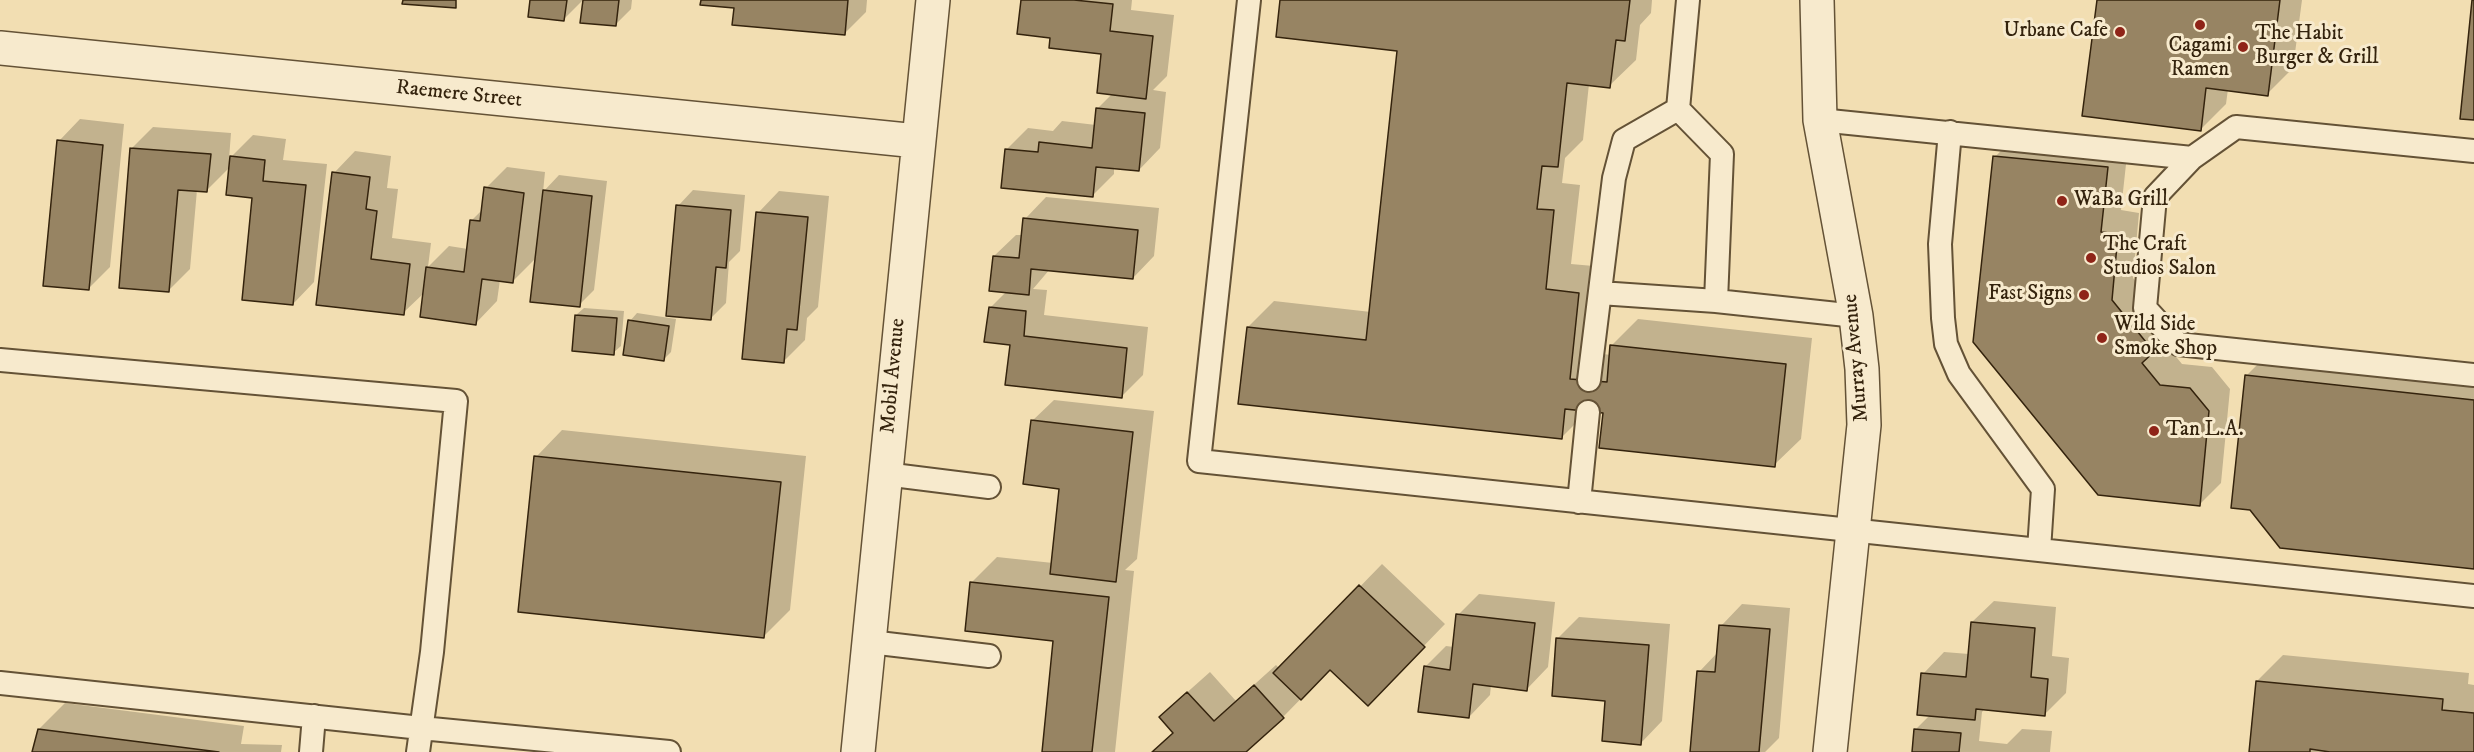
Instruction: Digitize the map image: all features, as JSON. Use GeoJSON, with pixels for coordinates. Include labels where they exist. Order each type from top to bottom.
{"type":"FeatureCollection","features":[{"type":"Feature","properties":{"kind":"street","name":"Mobil Avenue"},"geometry":{"type":"LineString","coordinates":[[858,752],[917,141],[933,0]]}},
{"type":"Feature","properties":{"kind":"street","name":"Murray Avenue"},"geometry":{"type":"LineString","coordinates":[[1817,0],[1820,120],[1856,316],[1862,369],[1864,425],[1855,530],[1830,752]]}},
{"type":"Feature","properties":{"kind":"street","name":"Raemere Street"},"geometry":{"type":"LineString","coordinates":[[0,48],[917,141]]}},
{"type":"Feature","properties":{"kind":"lane"},"geometry":{"type":"LineString","coordinates":[[1249,0],[1198,461],[2474,596]]}},
{"type":"Feature","properties":{"kind":"lane"},"geometry":{"type":"LineString","coordinates":[[1688,0],[1678,109],[1722,154],[1716,301]]}},
{"type":"Feature","properties":{"kind":"lane"},"geometry":{"type":"LineString","coordinates":[[1589,381],[1614,178],[1623,140],[1678,109]]}},
{"type":"Feature","properties":{"kind":"lane"},"geometry":{"type":"LineString","coordinates":[[1820,120],[2192,158]]}},
{"type":"Feature","properties":{"kind":"lane"},"geometry":{"type":"LineString","coordinates":[[2474,151],[2236,127],[2192,158],[2155,197],[2145,308],[2178,344],[2474,375]]}},
{"type":"Feature","properties":{"kind":"lane"},"geometry":{"type":"LineString","coordinates":[[1950,132],[1940,244],[1946,344],[1959,374],[2043,489],[2039,550]]}},
{"type":"Feature","properties":{"kind":"lane"},"geometry":{"type":"LineString","coordinates":[[1600,293],[1716,301],[1856,316]]}},
{"type":"Feature","properties":{"kind":"lane"},"geometry":{"type":"LineString","coordinates":[[0,360],[456,401],[432,652],[418,752]]}},
{"type":"Feature","properties":{"kind":"lane"},"geometry":{"type":"LineString","coordinates":[[1579,502],[1588,412]]}},
{"type":"Feature","properties":{"kind":"lane"},"geometry":{"type":"LineString","coordinates":[[885,474],[989,486]]}},
{"type":"Feature","properties":{"kind":"lane"},"geometry":{"type":"LineString","coordinates":[[870,642],[989,656]]}},
{"type":"Feature","properties":{"kind":"lane"},"geometry":{"type":"LineString","coordinates":[[0,683],[421,728],[523,745],[669,752]]}},
{"type":"Feature","properties":{"kind":"lane"},"geometry":{"type":"LineString","coordinates":[[311,752],[314,716]]}},
{"type":"Feature","properties":{"kind":"building"},"geometry":{"type":"Polygon","coordinates":[[[403,0],[456,0],[456,8],[402,4],[403,0]]]}},
{"type":"Feature","properties":{"kind":"building"},"geometry":{"type":"Polygon","coordinates":[[[530,0],[567,0],[564,21],[528,17],[530,0]]]}},
{"type":"Feature","properties":{"kind":"building"},"geometry":{"type":"Polygon","coordinates":[[[583,0],[619,0],[616,26],[580,23],[583,0]]]}},
{"type":"Feature","properties":{"kind":"building"},"geometry":{"type":"Polygon","coordinates":[[[701,0],[848,0],[845,35],[732,25],[734,8],[700,5],[701,0]]]}},
{"type":"Feature","properties":{"kind":"building"},"geometry":{"type":"Polygon","coordinates":[[[1021,0],[1074,0],[1113,4],[1110,31],[1153,36],[1146,99],[1097,93],[1101,54],[1049,48],[1050,38],[1017,34],[1021,0]]]}},
{"type":"Feature","properties":{"kind":"building"},"geometry":{"type":"Polygon","coordinates":[[[1280,0],[1630,0],[1625,41],[1616,40],[1610,88],[1567,83],[1558,167],[1542,166],[1537,209],[1554,210],[1546,289],[1579,293],[1570,379],[1607,382],[1610,345],[1786,364],[1775,467],[1599,448],[1603,413],[1565,409],[1562,439],[1238,404],[1247,327],[1366,340],[1397,51],[1276,37],[1280,0]]]}},
{"type":"Feature","properties":{"kind":"building"},"geometry":{"type":"Polygon","coordinates":[[[2097,0],[2280,0],[2268,96],[2206,88],[2201,131],[2082,116],[2097,0]]]}},
{"type":"Feature","properties":{"kind":"building"},"geometry":{"type":"Polygon","coordinates":[[[2472,0],[2474,0],[2474,120],[2460,119],[2472,0]]]}},
{"type":"Feature","properties":{"kind":"building"},"geometry":{"type":"Polygon","coordinates":[[[1096,108],[1145,113],[1139,171],[1096,167],[1093,197],[1001,188],[1005,149],[1038,152],[1039,142],[1092,148],[1096,108]]]}},
{"type":"Feature","properties":{"kind":"building"},"geometry":{"type":"Polygon","coordinates":[[[57,140],[103,145],[89,290],[43,286],[57,140]]]}},
{"type":"Feature","properties":{"kind":"building"},"geometry":{"type":"Polygon","coordinates":[[[130,148],[211,154],[207,192],[178,190],[169,292],[119,288],[130,148]]]}},
{"type":"Feature","properties":{"kind":"building"},"geometry":{"type":"Polygon","coordinates":[[[230,156],[265,160],[263,181],[306,185],[293,305],[242,300],[252,198],[226,195],[230,156]]]}},
{"type":"Feature","properties":{"kind":"building"},"geometry":{"type":"Polygon","coordinates":[[[1993,156],[2108,167],[2101,232],[2118,234],[2112,300],[2154,352],[2142,363],[2160,385],[2190,388],[2209,411],[2200,506],[2098,495],[1973,342],[1993,156]]]}},
{"type":"Feature","properties":{"kind":"building"},"geometry":{"type":"Polygon","coordinates":[[[332,172],[370,177],[366,209],[377,211],[371,259],[410,264],[404,315],[316,305],[332,172]]]}},
{"type":"Feature","properties":{"kind":"building"},"geometry":{"type":"Polygon","coordinates":[[[484,187],[524,193],[513,283],[482,279],[476,325],[420,317],[426,267],[464,272],[470,220],[480,221],[484,187]]]}},
{"type":"Feature","properties":{"kind":"building"},"geometry":{"type":"Polygon","coordinates":[[[543,190],[592,196],[580,307],[530,302],[543,190]]]}},
{"type":"Feature","properties":{"kind":"building"},"geometry":{"type":"Polygon","coordinates":[[[676,205],[731,210],[726,268],[716,267],[711,320],[666,316],[676,205]]]}},
{"type":"Feature","properties":{"kind":"building"},"geometry":{"type":"Polygon","coordinates":[[[756,212],[808,217],[797,330],[787,329],[784,363],[742,359],[756,212]]]}},
{"type":"Feature","properties":{"kind":"building"},"geometry":{"type":"Polygon","coordinates":[[[1023,218],[1138,230],[1133,279],[1031,269],[1029,295],[989,291],[993,256],[1019,258],[1023,218]]]}},
{"type":"Feature","properties":{"kind":"building"},"geometry":{"type":"Polygon","coordinates":[[[989,307],[1026,311],[1024,336],[1127,348],[1122,398],[1005,385],[1010,345],[984,342],[989,307]]]}},
{"type":"Feature","properties":{"kind":"building"},"geometry":{"type":"Polygon","coordinates":[[[575,315],[617,318],[614,355],[572,351],[575,315]]]}},
{"type":"Feature","properties":{"kind":"building"},"geometry":{"type":"Polygon","coordinates":[[[628,320],[669,326],[664,361],[623,355],[628,320]]]}},
{"type":"Feature","properties":{"kind":"building"},"geometry":{"type":"Polygon","coordinates":[[[2245,375],[2474,400],[2474,569],[2280,548],[2250,510],[2231,508],[2245,375]]]}},
{"type":"Feature","properties":{"kind":"building"},"geometry":{"type":"Polygon","coordinates":[[[1031,420],[1133,432],[1116,582],[1050,574],[1059,489],[1023,484],[1031,420]]]}},
{"type":"Feature","properties":{"kind":"building"},"geometry":{"type":"Polygon","coordinates":[[[534,456],[781,482],[764,638],[518,612],[534,456]]]}},
{"type":"Feature","properties":{"kind":"building"},"geometry":{"type":"Polygon","coordinates":[[[970,582],[1109,597],[1092,752],[1042,752],[1053,641],[965,631],[970,582]]]}},
{"type":"Feature","properties":{"kind":"building"},"geometry":{"type":"Polygon","coordinates":[[[1359,585],[1425,647],[1368,706],[1330,670],[1301,700],[1273,673],[1359,585]]]}},
{"type":"Feature","properties":{"kind":"building"},"geometry":{"type":"Polygon","coordinates":[[[1456,614],[1535,623],[1527,691],[1473,684],[1469,718],[1418,712],[1424,666],[1450,670],[1456,614]]]}},
{"type":"Feature","properties":{"kind":"building"},"geometry":{"type":"Polygon","coordinates":[[[1971,622],[2035,628],[2031,677],[2048,679],[2045,716],[1976,709],[1975,720],[1917,715],[1921,673],[1966,677],[1971,622]]]}},
{"type":"Feature","properties":{"kind":"building"},"geometry":{"type":"Polygon","coordinates":[[[1719,625],[1770,629],[1759,752],[1690,752],[1697,671],[1715,672],[1719,625]]]}},
{"type":"Feature","properties":{"kind":"building"},"geometry":{"type":"Polygon","coordinates":[[[1556,638],[1649,645],[1641,745],[1602,741],[1605,701],[1552,696],[1556,638]]]}},
{"type":"Feature","properties":{"kind":"building"},"geometry":{"type":"Polygon","coordinates":[[[2256,681],[2443,699],[2442,710],[2474,713],[2474,752],[2330,752],[2310,749],[2310,752],[2249,752],[2256,681]]]}},
{"type":"Feature","properties":{"kind":"building"},"geometry":{"type":"Polygon","coordinates":[[[1254,685],[1284,718],[1246,752],[1152,752],[1173,733],[1159,717],[1187,692],[1214,721],[1254,685]]]}},
{"type":"Feature","properties":{"kind":"building"},"geometry":{"type":"Polygon","coordinates":[[[38,729],[219,752],[32,752],[38,729]]]}},
{"type":"Feature","properties":{"kind":"building"},"geometry":{"type":"Polygon","coordinates":[[[1914,729],[1961,733],[1959,752],[1912,752],[1914,729]]]}},
{"type":"Feature","properties":{"kind":"place","name":"Cagami Ramen"},"geometry":{"type":"Point","coordinates":[2200,25]}},
{"type":"Feature","properties":{"kind":"place","name":"Urbane Cafe"},"geometry":{"type":"Point","coordinates":[2120,32]}},
{"type":"Feature","properties":{"kind":"place","name":"The Habit Burger & Grill"},"geometry":{"type":"Point","coordinates":[2243,47]}},
{"type":"Feature","properties":{"kind":"place","name":"WaBa Grill"},"geometry":{"type":"Point","coordinates":[2062,201]}},
{"type":"Feature","properties":{"kind":"place","name":"The Craft Studios Salon"},"geometry":{"type":"Point","coordinates":[2091,258]}},
{"type":"Feature","properties":{"kind":"place","name":"Fast Signs"},"geometry":{"type":"Point","coordinates":[2084,295]}},
{"type":"Feature","properties":{"kind":"place","name":"Wild Side Smoke Shop"},"geometry":{"type":"Point","coordinates":[2102,338]}},
{"type":"Feature","properties":{"kind":"place","name":"Tan L.A."},"geometry":{"type":"Point","coordinates":[2154,431]}}]}
